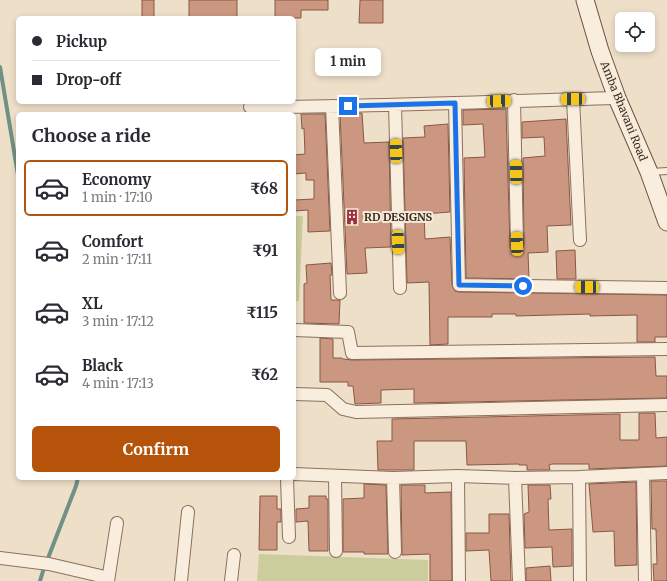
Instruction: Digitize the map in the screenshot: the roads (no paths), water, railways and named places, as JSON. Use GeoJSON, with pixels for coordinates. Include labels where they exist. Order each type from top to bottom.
{"type":"FeatureCollection","features":[{"type":"Feature","properties":{"kind":"street","name":"Amba Bhavani Road"},"geometry":{"type":"LineString","coordinates":[[585,0],[600,52],[617,98],[649,172],[667,222]]}},
{"type":"Feature","properties":{"kind":"street"},"geometry":{"type":"LineString","coordinates":[[250,107],[277,110],[332,106],[617,98]]}},
{"type":"Feature","properties":{"kind":"street"},"geometry":{"type":"LineString","coordinates":[[573,99],[580,240]]}},
{"type":"Feature","properties":{"kind":"street"},"geometry":{"type":"LineString","coordinates":[[514,100],[517,244]]}},
{"type":"Feature","properties":{"kind":"street"},"geometry":{"type":"LineString","coordinates":[[455,103],[459,285],[667,288]]}},
{"type":"Feature","properties":{"kind":"street"},"geometry":{"type":"LineString","coordinates":[[395,105],[400,288]]}},
{"type":"Feature","properties":{"kind":"street"},"geometry":{"type":"LineString","coordinates":[[332,106],[340,293]]}},
{"type":"Feature","properties":{"kind":"street"},"geometry":{"type":"LineString","coordinates":[[296,330],[348,332],[352,353],[667,349]]}},
{"type":"Feature","properties":{"kind":"street"},"geometry":{"type":"LineString","coordinates":[[296,394],[327,395],[343,409],[356,412],[667,405]]}},
{"type":"Feature","properties":{"kind":"street"},"geometry":{"type":"LineString","coordinates":[[296,474],[393,478],[458,476],[515,478],[667,473]]}},
{"type":"Feature","properties":{"kind":"street"},"geometry":{"type":"LineString","coordinates":[[643,474],[645,581]]}},
{"type":"Feature","properties":{"kind":"street"},"geometry":{"type":"LineString","coordinates":[[335,476],[336,551]]}},
{"type":"Feature","properties":{"kind":"street"},"geometry":{"type":"LineString","coordinates":[[458,476],[459,581]]}},
{"type":"Feature","properties":{"kind":"street"},"geometry":{"type":"LineString","coordinates":[[579,477],[580,581]]}},
{"type":"Feature","properties":{"kind":"street"},"geometry":{"type":"LineString","coordinates":[[393,478],[395,552]]}},
{"type":"Feature","properties":{"kind":"street"},"geometry":{"type":"LineString","coordinates":[[515,478],[519,581]]}},
{"type":"Feature","properties":{"kind":"street"},"geometry":{"type":"LineString","coordinates":[[287,480],[289,537]]}},
{"type":"Feature","properties":{"kind":"street"},"geometry":{"type":"LineString","coordinates":[[181,581],[188,512]]}},
{"type":"Feature","properties":{"kind":"street"},"geometry":{"type":"LineString","coordinates":[[0,558],[45,563],[101,576],[108,581],[117,523]]}},
{"type":"Feature","properties":{"kind":"street"},"geometry":{"type":"LineString","coordinates":[[231,581],[234,555]]}},
{"type":"Feature","properties":{"kind":"lane"},"geometry":{"type":"LineString","coordinates":[[649,172],[667,171]]}},
{"type":"Feature","properties":{"kind":"waterway"},"geometry":{"type":"LineString","coordinates":[[0,67],[16,163]]}},
{"type":"Feature","properties":{"kind":"waterway"},"geometry":{"type":"LineString","coordinates":[[40,581],[78,480]]}},
{"type":"Feature","properties":{"kind":"place","name":"RD DESIGNS"},"geometry":{"type":"Point","coordinates":[352,217]}}]}
